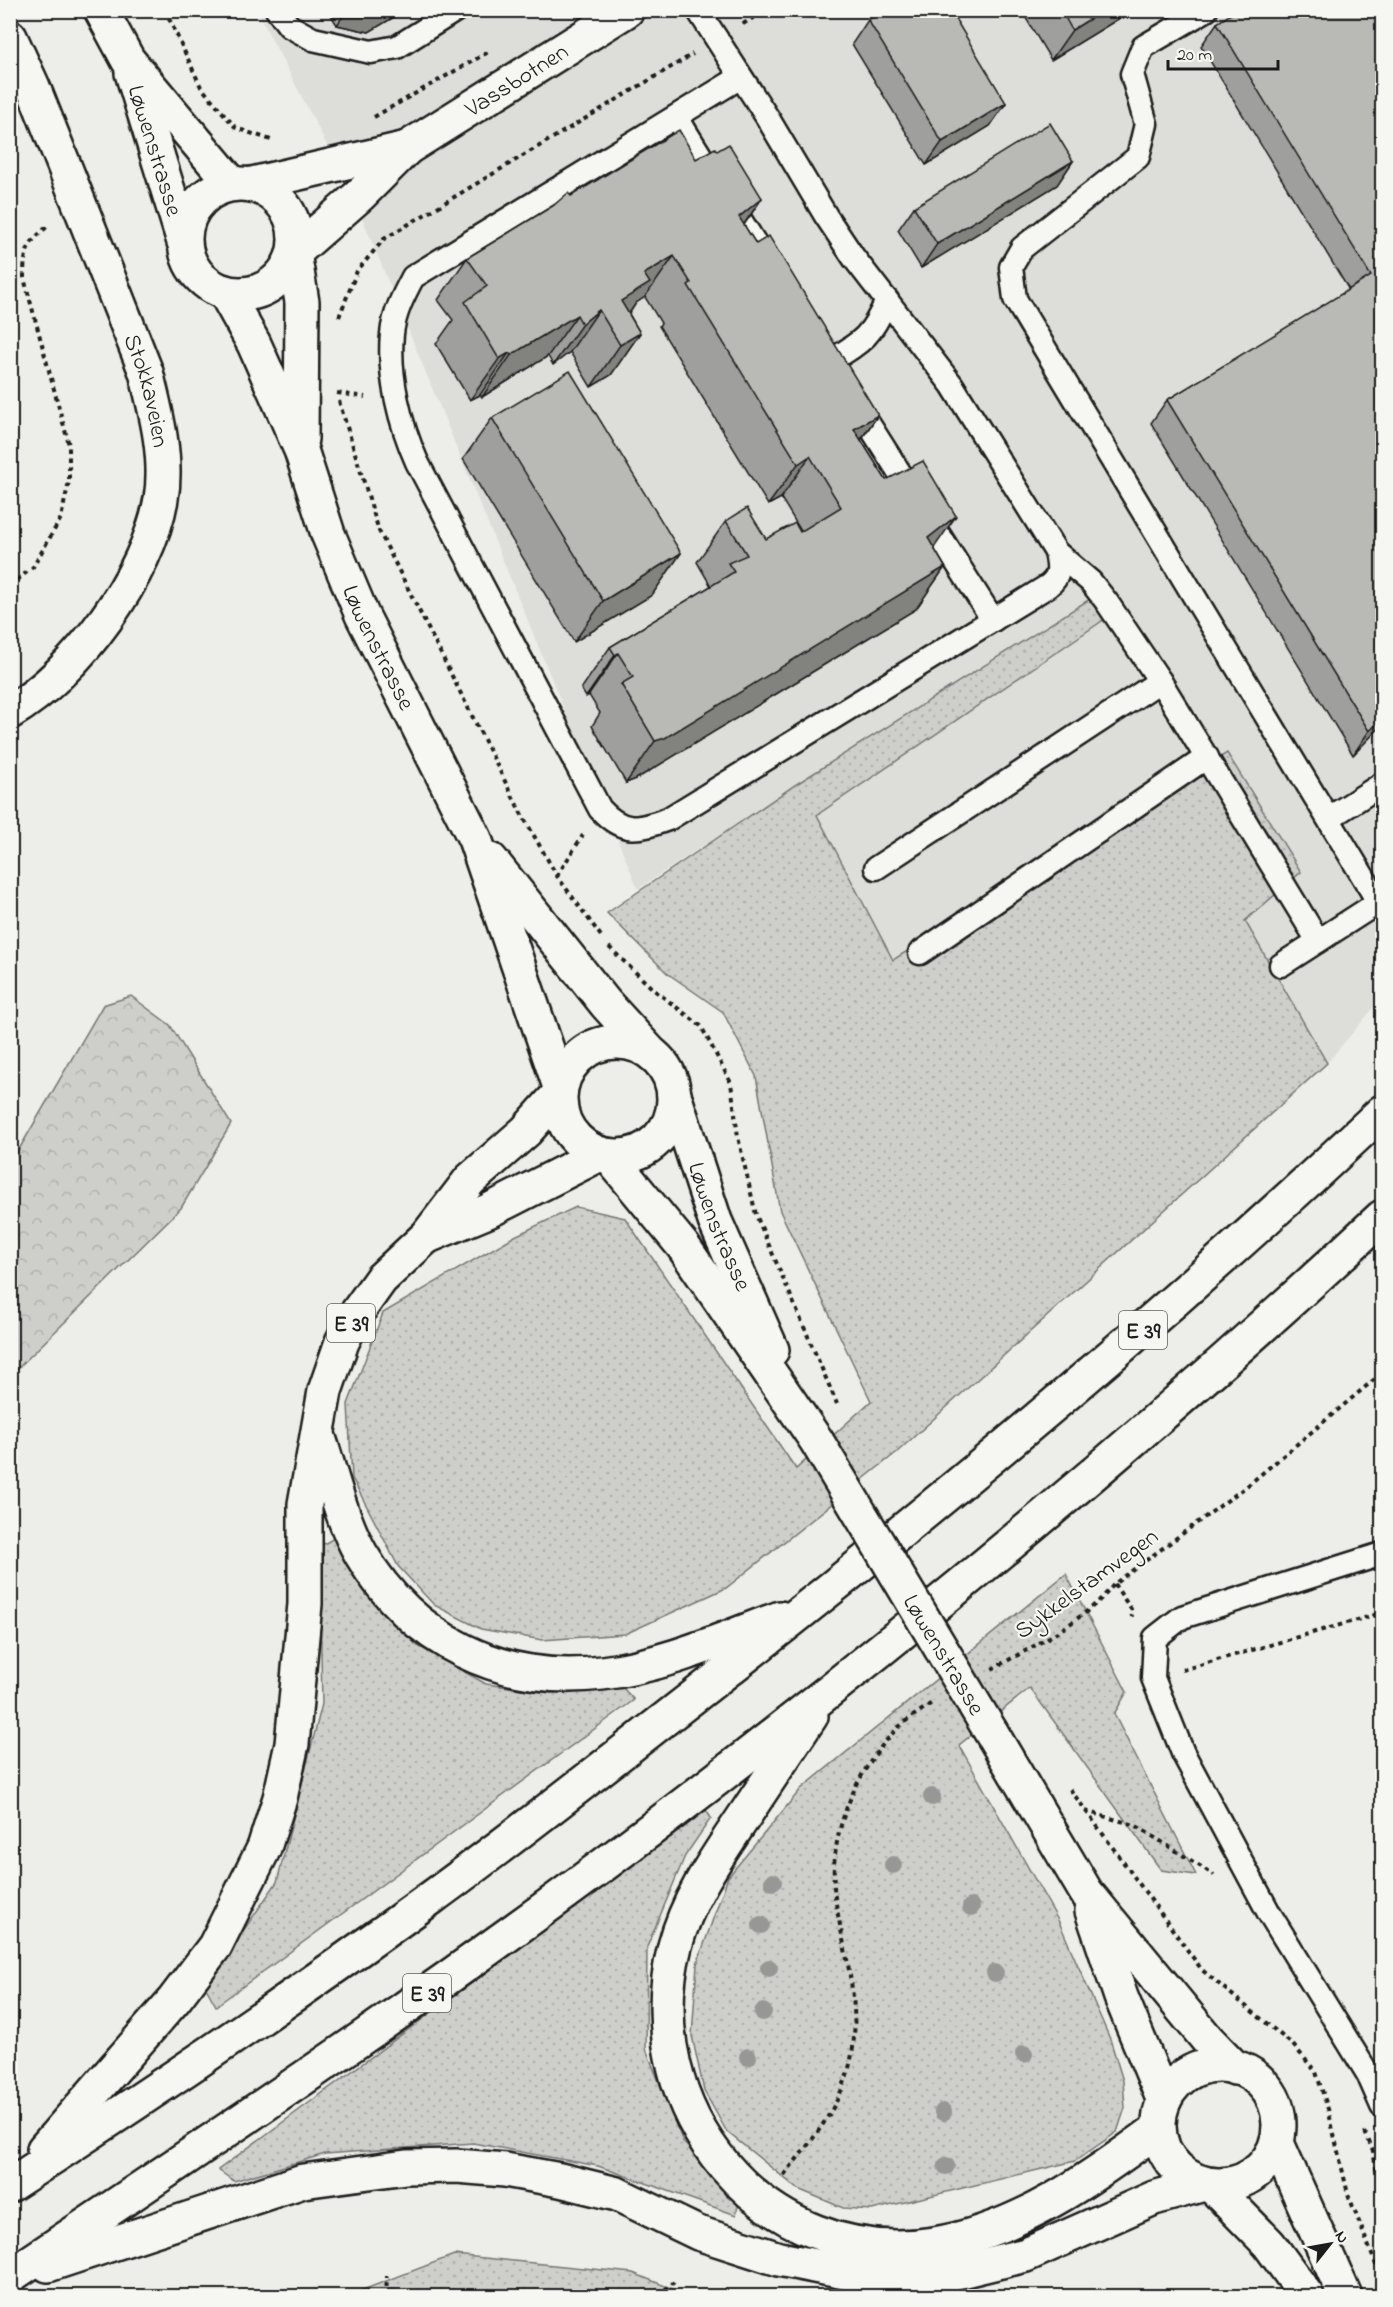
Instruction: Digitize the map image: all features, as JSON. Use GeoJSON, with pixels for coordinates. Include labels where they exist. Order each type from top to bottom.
{"type":"FeatureCollection","features":[{"type":"Feature","properties":{"kind":"main road","name":"Løwenstrasse"},"geometry":{"type":"LineString","coordinates":[[101,10],[129,60],[184,242]]}},
{"type":"Feature","properties":{"kind":"main road","name":"Vassbotnen"},"geometry":{"type":"LineString","coordinates":[[294,253],[360,195],[407,148],[627,10]]}},
{"type":"Feature","properties":{"kind":"main road","name":"Stokkaveien"},"geometry":{"type":"LineString","coordinates":[[10,38],[33,87],[146,372],[162,454],[161,499],[153,530],[130,581],[79,655],[50,683],[10,712]]}},
{"type":"Feature","properties":{"kind":"main road","name":"Løwenstrasse"},"geometry":{"type":"LineString","coordinates":[[129,60],[242,184]]}},
{"type":"Feature","properties":{"kind":"main road","name":"Vassbotnen"},"geometry":{"type":"LineString","coordinates":[[242,184],[407,148]]}},
{"type":"Feature","properties":{"kind":"main road"},"geometry":{"type":"LineString","coordinates":[[242,184],[268,191],[282,202],[292,217],[296,235],[294,253],[284,273],[268,287],[247,294],[225,292],[205,282],[190,264],[184,242],[187,222],[197,204],[213,190],[242,184]]}},
{"type":"Feature","properties":{"kind":"main road","name":"Løwenstrasse"},"geometry":{"type":"LineString","coordinates":[[294,253],[302,302],[301,450]]}},
{"type":"Feature","properties":{"kind":"main road","name":"Løwenstrasse"},"geometry":{"type":"LineString","coordinates":[[225,292],[254,344],[301,450],[328,534],[362,615],[475,839],[560,1090]]}},
{"type":"Feature","properties":{"kind":"main road","name":"Løwenstrasse"},"geometry":{"type":"LineString","coordinates":[[475,839],[606,1004],[648,1050]]}},
{"type":"Feature","properties":{"kind":"main road"},"geometry":{"type":"LineString","coordinates":[[612,1041],[631,1043],[648,1050],[667,1071],[675,1098],[672,1115],[655,1142],[641,1151],[626,1156],[604,1155],[574,1137],[560,1109],[560,1090],[573,1062],[595,1045],[612,1041]]}},
{"type":"Feature","properties":{"kind":"main road","name":"E 39"},"geometry":{"type":"LineString","coordinates":[[11,2184],[138,2043],[215,1946],[264,1848],[280,1798],[292,1744],[304,1604],[305,1504],[330,1375],[356,1314],[381,1279],[427,1236],[470,1180],[526,1131],[560,1090]]}},
{"type":"Feature","properties":{"kind":"main road","name":"Løwenstrasse"},"geometry":{"type":"LineString","coordinates":[[675,1098],[716,1221],[809,1429]]}},
{"type":"Feature","properties":{"kind":"main road","name":"E 39"},"geometry":{"type":"LineString","coordinates":[[11,2184],[252,2024],[433,1897],[810,1607],[1119,1351],[1383,1112]]}},
{"type":"Feature","properties":{"kind":"main road","name":"Løwenstrasse"},"geometry":{"type":"LineString","coordinates":[[604,1155],[683,1246],[809,1429],[1086,1892],[1200,2031],[1236,2068]]}},
{"type":"Feature","properties":{"kind":"main road","name":"E 39"},"geometry":{"type":"LineString","coordinates":[[427,1236],[488,1211],[604,1155]]}},
{"type":"Feature","properties":{"kind":"main road","name":"E 39"},"geometry":{"type":"LineString","coordinates":[[10,2277],[312,2074],[494,1945],[695,1796],[970,1578],[1063,1500],[1383,1217]]}},
{"type":"Feature","properties":{"kind":"main road","name":"E 39"},"geometry":{"type":"LineString","coordinates":[[318,1434],[349,1529],[379,1581],[398,1605],[423,1627],[452,1647],[479,1659],[542,1675],[603,1673],[662,1659],[810,1607]]}},
{"type":"Feature","properties":{"kind":"main road","name":"E 39"},"geometry":{"type":"LineString","coordinates":[[829,1690],[718,1854],[685,1916],[675,1947],[668,1988],[669,2046],[686,2103],[698,2130],[714,2154],[748,2189],[795,2222],[850,2242],[904,2247],[936,2244],[979,2232],[1023,2214],[1080,2184],[1161,2115]]}},
{"type":"Feature","properties":{"kind":"main road","name":"Løwenstrasse"},"geometry":{"type":"LineString","coordinates":[[1086,1892],[1161,2115]]}},
{"type":"Feature","properties":{"kind":"main road"},"geometry":{"type":"LineString","coordinates":[[1208,2185],[1232,2185],[1251,2176],[1267,2162],[1277,2143],[1279,2120],[1272,2097],[1257,2079],[1236,2068],[1214,2065],[1193,2071],[1176,2084],[1161,2115],[1164,2148],[1173,2165],[1208,2185],[1269,2244],[1307,2296]]}},
{"type":"Feature","properties":{"kind":"main road"},"geometry":{"type":"LineString","coordinates":[[1277,2143],[1345,2296]]}},
{"type":"Feature","properties":{"kind":"main road","name":"E 39"},"geometry":{"type":"LineString","coordinates":[[10,2277],[303,2181],[406,2167],[496,2169],[561,2180],[617,2194],[698,2234],[769,2256],[875,2278],[948,2274],[1026,2255],[1154,2198],[1208,2185]]}},
{"type":"Feature","properties":{"kind":"lane"},"geometry":{"type":"LineString","coordinates":[[277,10],[289,26],[313,39],[371,52],[397,47],[456,10]]}},
{"type":"Feature","properties":{"kind":"lane"},"geometry":{"type":"LineString","coordinates":[[698,10],[739,78],[767,117],[826,216],[952,386],[1056,552],[1091,582],[1160,681],[1318,941]]}},
{"type":"Feature","properties":{"kind":"lane"},"geometry":{"type":"LineString","coordinates":[[1206,10],[1143,46],[1132,74],[1146,124],[1138,157],[1022,248],[1011,267],[1015,299],[1381,902],[1281,964]]}},
{"type":"Feature","properties":{"kind":"lane"},"geometry":{"type":"LineString","coordinates":[[739,78],[413,277],[401,299],[392,333],[393,370],[410,444],[600,809],[608,818],[625,827],[642,829],[668,819],[993,620],[1054,580],[1060,570],[1056,552]]}},
{"type":"Feature","properties":{"kind":"lane"},"geometry":{"type":"LineString","coordinates":[[676,118],[785,291]]}},
{"type":"Feature","properties":{"kind":"lane"},"geometry":{"type":"LineString","coordinates":[[830,362],[862,342],[875,327],[887,300]]}},
{"type":"Feature","properties":{"kind":"lane"},"geometry":{"type":"LineString","coordinates":[[817,341],[993,620]]}},
{"type":"Feature","properties":{"kind":"lane"},"geometry":{"type":"LineString","coordinates":[[876,868],[1160,681]]}},
{"type":"Feature","properties":{"kind":"lane"},"geometry":{"type":"LineString","coordinates":[[921,953],[1207,757]]}},
{"type":"Feature","properties":{"kind":"lane"},"geometry":{"type":"LineString","coordinates":[[1329,818],[1383,784]]}},
{"type":"Feature","properties":{"kind":"lane"},"geometry":{"type":"LineString","coordinates":[[1383,1554],[1182,1617],[1155,1638],[1153,1678],[1183,1753],[1269,1913],[1368,2074],[1383,2106]]}},
{"type":"Feature","properties":{"kind":"path"},"geometry":{"type":"LineString","coordinates":[[165,10],[201,87],[236,128],[284,144]]}},
{"type":"Feature","properties":{"kind":"path"},"geometry":{"type":"LineString","coordinates":[[338,328],[339,317],[357,271],[384,239],[766,10]]}},
{"type":"Feature","properties":{"kind":"path"},"geometry":{"type":"LineString","coordinates":[[366,122],[499,46]]}},
{"type":"Feature","properties":{"kind":"path"},"geometry":{"type":"LineString","coordinates":[[10,586],[33,567],[61,518],[69,481],[69,446],[24,278],[24,254],[36,237],[52,222],[82,212]]}},
{"type":"Feature","properties":{"kind":"path"},"geometry":{"type":"LineString","coordinates":[[335,386],[379,531],[521,813],[557,876],[608,947],[654,990],[701,1026],[731,1083],[738,1137],[756,1215],[841,1413]]}},
{"type":"Feature","properties":{"kind":"path"},"geometry":{"type":"LineString","coordinates":[[557,876],[600,809]]}},
{"type":"Feature","properties":{"kind":"path","name":"Sykkelstamvegen"},"geometry":{"type":"LineString","coordinates":[[984,1674],[1044,1640],[1105,1596],[1114,1584],[1247,1486],[1383,1373]]}},
{"type":"Feature","properties":{"kind":"path"},"geometry":{"type":"LineString","coordinates":[[1153,1678],[1383,1613]]}},
{"type":"Feature","properties":{"kind":"path"},"geometry":{"type":"LineString","coordinates":[[784,2175],[834,2109],[847,2074],[855,2016],[852,1973],[837,1910],[834,1882],[840,1826],[856,1788],[874,1757],[901,1726],[934,1701]]}},
{"type":"Feature","properties":{"kind":"path"},"geometry":{"type":"LineString","coordinates":[[1064,1781],[1202,1970],[1293,2045],[1316,2072],[1328,2109],[1348,2194],[1383,2280]]}},
{"type":"Feature","properties":{"kind":"path"},"geometry":{"type":"LineString","coordinates":[[1084,1810],[1135,1825],[1222,1881]]}},
{"type":"Feature","properties":{"kind":"path"},"geometry":{"type":"LineString","coordinates":[[1361,2122],[1373,2151],[1383,2201]]}},
{"type":"Feature","properties":{"kind":"path"},"geometry":{"type":"LineString","coordinates":[[386,2296],[387,2276]]}},
{"type":"Feature","properties":{"kind":"path"},"geometry":{"type":"LineString","coordinates":[[658,2296],[674,2282]]}},
{"type":"Feature","properties":{"kind":"shaded area"},"geometry":{"type":"Polygon","coordinates":[[[257,11],[1382,11],[1382,998],[1327,1063],[1244,920],[1227,753],[892,960],[817,814],[1105,619],[795,785],[638,889],[352,193],[257,11]]]}},
{"type":"Feature","properties":{"kind":"green space"},"geometry":{"type":"Polygon","coordinates":[[[1101,592],[1105,619],[817,815],[893,960],[1227,753],[1301,872],[1245,921],[1327,1063],[896,1453],[726,1588],[625,1634],[542,1640],[481,1629],[434,1605],[398,1566],[352,1478],[348,1404],[383,1313],[515,1236],[576,1207],[625,1218],[796,1469],[871,1401],[780,1211],[756,1076],[723,1012],[667,973],[607,913],[795,785],[1101,592]]]}},
{"type":"Feature","properties":{"kind":"green space"},"geometry":{"type":"Polygon","coordinates":[[[131,996],[170,1025],[231,1124],[181,1208],[11,1375],[11,1163],[103,1005],[131,996]]]}},
{"type":"Feature","properties":{"kind":"green space"},"geometry":{"type":"Polygon","coordinates":[[[334,1538],[364,1590],[416,1645],[486,1684],[550,1693],[623,1688],[634,1700],[216,2006],[205,1986],[277,1882],[322,1704],[319,1547],[334,1538]]]}},
{"type":"Feature","properties":{"kind":"green space"},"geometry":{"type":"Polygon","coordinates":[[[1066,1574],[1127,1692],[1114,1714],[1196,1875],[1161,1870],[1030,1688],[959,1745],[1059,1922],[1110,2039],[1123,2081],[1125,2108],[1117,2132],[1075,2161],[872,2210],[843,2208],[798,2189],[727,2132],[704,2091],[692,2036],[697,1964],[728,1877],[801,1789],[1066,1574]]]}},
{"type":"Feature","properties":{"kind":"green space"},"geometry":{"type":"Polygon","coordinates":[[[706,1810],[711,1818],[685,1856],[647,1947],[646,2049],[683,2142],[739,2201],[736,2215],[598,2166],[473,2143],[325,2154],[234,2181],[218,2170],[706,1810]]]}},
{"type":"Feature","properties":{"kind":"green space"},"geometry":{"type":"Polygon","coordinates":[[[454,2255],[633,2273],[690,2296],[347,2296],[454,2255]]]}},
{"type":"Feature","properties":{"kind":"building"},"geometry":{"type":"Polygon","coordinates":[[[884,10],[950,10],[1006,103],[942,142],[868,20],[884,10]]]}},
{"type":"Feature","properties":{"kind":"building"},"geometry":{"type":"Polygon","coordinates":[[[1061,10],[1104,10],[1072,30],[1061,10]]]}},
{"type":"Feature","properties":{"kind":"building"},"geometry":{"type":"Polygon","coordinates":[[[1237,10],[1383,10],[1383,718],[1369,731],[1167,400],[1371,276],[1217,23],[1237,10]]]}},
{"type":"Feature","properties":{"kind":"building"},"geometry":{"type":"Polygon","coordinates":[[[1050,123],[1073,161],[937,244],[914,207],[1050,123]]]}},
{"type":"Feature","properties":{"kind":"building"},"geometry":{"type":"Polygon","coordinates":[[[679,130],[696,159],[715,148],[717,151],[729,144],[762,198],[739,217],[756,244],[769,236],[878,415],[854,429],[886,480],[923,461],[956,516],[928,538],[945,567],[665,738],[655,741],[621,684],[633,677],[618,653],[615,655],[610,647],[734,572],[728,563],[747,555],[726,521],[747,508],[766,539],[795,523],[800,532],[841,507],[810,456],[798,464],[688,285],[691,283],[674,256],[644,274],[650,283],[621,301],[640,333],[620,345],[599,310],[582,324],[577,315],[511,355],[509,353],[499,359],[465,302],[487,286],[467,258],[553,206],[568,193],[571,196],[679,130]]]}},
{"type":"Feature","properties":{"kind":"building"},"geometry":{"type":"Polygon","coordinates":[[[570,371],[681,553],[603,601],[492,418],[570,371]]]}}]}
